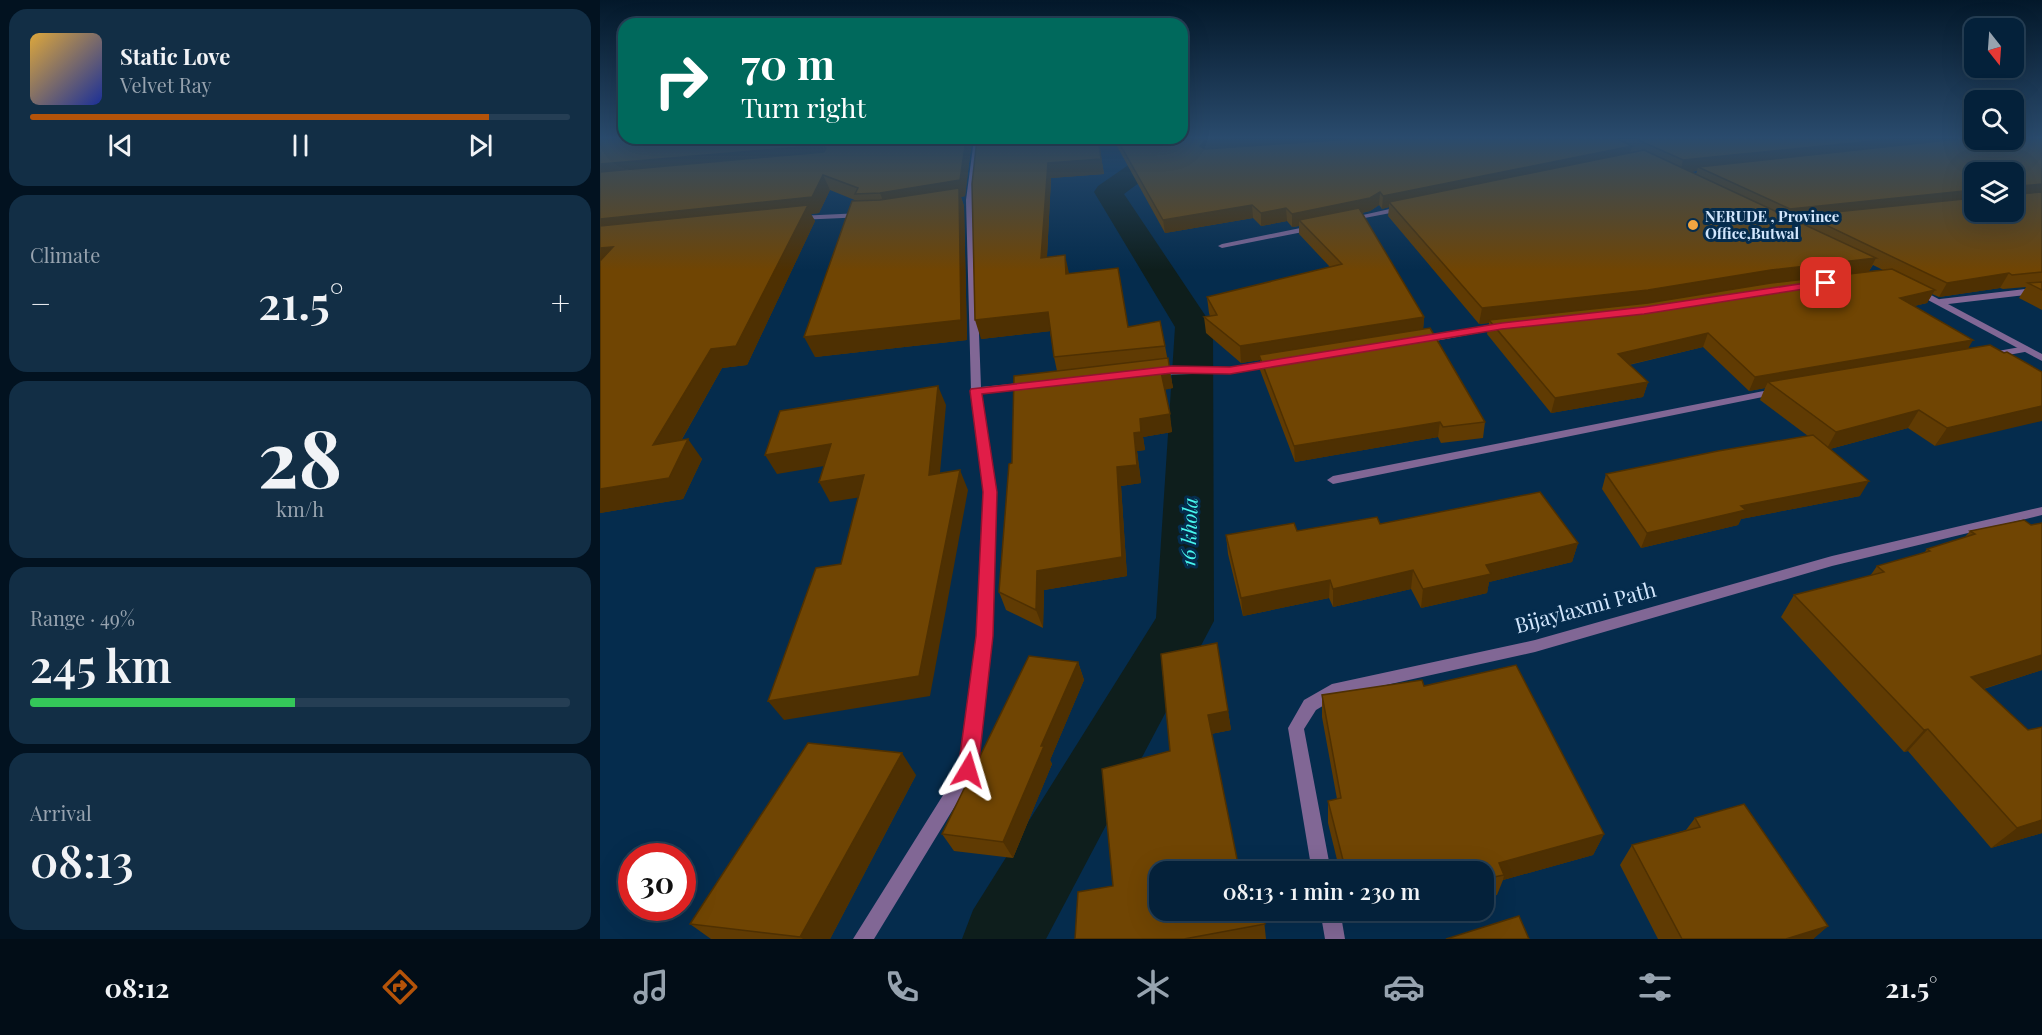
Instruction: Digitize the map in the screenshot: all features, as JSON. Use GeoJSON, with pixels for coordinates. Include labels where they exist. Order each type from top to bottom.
{"type":"FeatureCollection","features":[{"type":"Feature","properties":{"kind":"street"},"geometry":{"type":"LineString","coordinates":[[863,939],[968,770],[985,636],[990,492],[976,391],[965,201],[969,183]]}},
{"type":"Feature","properties":{"kind":"street"},"geometry":{"type":"LineString","coordinates":[[1343,221],[1410,207]]}},
{"type":"Feature","properties":{"kind":"street"},"geometry":{"type":"LineString","coordinates":[[790,219],[868,215]]}},
{"type":"Feature","properties":{"kind":"street"},"geometry":{"type":"LineString","coordinates":[[1222,246],[1321,225]]}},
{"type":"Feature","properties":{"kind":"street"},"geometry":{"type":"LineString","coordinates":[[1908,286],[2042,358]]}},
{"type":"Feature","properties":{"kind":"street"},"geometry":{"type":"LineString","coordinates":[[1940,302],[2042,290]]}},
{"type":"Feature","properties":{"kind":"street"},"geometry":{"type":"LineString","coordinates":[[1407,343],[1512,325]]}},
{"type":"Feature","properties":{"kind":"street"},"geometry":{"type":"LineString","coordinates":[[1979,357],[2026,349]]}},
{"type":"Feature","properties":{"kind":"street"},"geometry":{"type":"LineString","coordinates":[[1149,372],[1230,370],[1287,362]]}},
{"type":"Feature","properties":{"kind":"street"},"geometry":{"type":"LineString","coordinates":[[976,391],[1045,384]]}},
{"type":"Feature","properties":{"kind":"street"},"geometry":{"type":"LineString","coordinates":[[1333,480],[1791,389]]}},
{"type":"Feature","properties":{"kind":"street","name":"Bijaylaxmi Path"},"geometry":{"type":"LineString","coordinates":[[1321,861],[1296,728],[1310,705],[1338,689],[1535,646],[1833,561],[2042,511]]}},
{"type":"Feature","properties":{"kind":"street"},"geometry":{"type":"LineString","coordinates":[[1332,921],[1335,939]]}},
{"type":"Feature","properties":{"kind":"building"},"geometry":{"type":"Polygon","coordinates":[[[600,183],[819,183],[812,197],[600,219],[600,183]]]}},
{"type":"Feature","properties":{"kind":"building"},"geometry":{"type":"Polygon","coordinates":[[[844,183],[943,183],[880,193],[855,194],[858,188],[844,183]]]}},
{"type":"Feature","properties":{"kind":"building"},"geometry":{"type":"Polygon","coordinates":[[[1047,183],[1041,258],[1065,255],[1066,274],[1118,268],[1128,327],[1160,321],[1165,346],[1054,357],[1048,312],[975,320],[972,184],[1047,183]]]}},
{"type":"Feature","properties":{"kind":"building"},"geometry":{"type":"Polygon","coordinates":[[[1142,183],[1449,183],[1383,196],[1380,192],[1370,198],[1292,214],[1286,208],[1261,213],[1252,205],[1163,220],[1142,183]]]}},
{"type":"Feature","properties":{"kind":"building"},"geometry":{"type":"Polygon","coordinates":[[[1483,183],[1715,183],[1876,258],[1771,270],[1648,290],[1482,308],[1389,202],[1483,183]]]}},
{"type":"Feature","properties":{"kind":"building"},"geometry":{"type":"Polygon","coordinates":[[[1733,183],[1964,183],[1964,191],[1790,209],[1733,183]]]}},
{"type":"Feature","properties":{"kind":"building"},"geometry":{"type":"Polygon","coordinates":[[[2024,183],[2042,184],[2024,186],[2024,183]]]}},
{"type":"Feature","properties":{"kind":"building"},"geometry":{"type":"Polygon","coordinates":[[[959,188],[961,320],[804,337],[852,201],[880,200],[959,188]]]}},
{"type":"Feature","properties":{"kind":"building"},"geometry":{"type":"Polygon","coordinates":[[[2042,192],[2042,272],[2012,275],[2009,273],[1947,283],[1805,215],[1964,199],[1964,222],[2024,222],[2024,194],[2042,192]]]}},
{"type":"Feature","properties":{"kind":"building"},"geometry":{"type":"Polygon","coordinates":[[[808,205],[736,346],[711,349],[653,445],[688,439],[669,478],[600,489],[600,261],[613,247],[600,248],[600,226],[808,205]]]}},
{"type":"Feature","properties":{"kind":"building"},"geometry":{"type":"Polygon","coordinates":[[[1359,208],[1424,317],[1240,346],[1204,317],[1217,315],[1207,297],[1342,264],[1299,220],[1359,208]]]}},
{"type":"Feature","properties":{"kind":"building"},"geometry":{"type":"Polygon","coordinates":[[[1892,269],[1935,290],[1900,298],[1973,340],[1755,377],[1708,333],[1618,354],[1648,382],[1555,398],[1489,320],[1648,303],[1771,283],[1892,269]]]}},
{"type":"Feature","properties":{"kind":"building"},"geometry":{"type":"Polygon","coordinates":[[[2042,282],[2042,290],[2028,283],[2042,282]]]}},
{"type":"Feature","properties":{"kind":"building"},"geometry":{"type":"Polygon","coordinates":[[[1430,328],[1485,422],[1443,427],[1440,422],[1294,446],[1259,355],[1430,328]]]}},
{"type":"Feature","properties":{"kind":"building"},"geometry":{"type":"Polygon","coordinates":[[[1990,345],[2042,372],[2042,406],[1947,428],[1919,410],[1836,432],[1768,382],[1990,345]]]}},
{"type":"Feature","properties":{"kind":"building"},"geometry":{"type":"Polygon","coordinates":[[[1168,358],[1170,371],[1161,372],[1170,414],[1140,419],[1141,432],[1134,433],[1137,465],[1117,467],[1122,557],[1037,571],[1036,610],[999,592],[1009,464],[1012,463],[1014,376],[1168,358]]]}},
{"type":"Feature","properties":{"kind":"building"},"geometry":{"type":"Polygon","coordinates":[[[938,386],[929,475],[960,470],[919,676],[768,701],[816,568],[841,564],[864,475],[819,482],[831,444],[765,455],[780,411],[938,386]]]}},
{"type":"Feature","properties":{"kind":"building"},"geometry":{"type":"Polygon","coordinates":[[[1813,435],[1869,481],[1741,506],[1746,510],[1647,533],[1606,474],[1718,451],[1813,435]]]}},
{"type":"Feature","properties":{"kind":"building"},"geometry":{"type":"Polygon","coordinates":[[[1540,492],[1578,543],[1486,565],[1491,574],[1423,589],[1413,570],[1333,589],[1330,580],[1241,598],[1226,535],[1294,523],[1297,531],[1377,517],[1380,524],[1540,492]]]}},
{"type":"Feature","properties":{"kind":"building"},"geometry":{"type":"Polygon","coordinates":[[[2024,520],[2031,525],[2042,523],[2042,655],[1971,677],[2028,730],[2042,727],[2042,820],[2017,828],[1928,729],[1924,730],[1794,595],[1884,572],[1877,566],[1930,551],[1927,549],[1975,534],[1970,531],[2024,520]]]}},
{"type":"Feature","properties":{"kind":"building"},"geometry":{"type":"Polygon","coordinates":[[[1217,643],[1228,711],[1208,715],[1237,861],[1149,861],[1149,921],[1265,921],[1265,924],[1184,939],[1075,939],[1078,892],[1113,886],[1102,769],[1170,751],[1161,654],[1217,643]]]}},
{"type":"Feature","properties":{"kind":"building"},"geometry":{"type":"Polygon","coordinates":[[[1029,656],[1078,662],[1041,746],[1044,746],[1003,842],[942,834],[1029,656]]]}},
{"type":"Feature","properties":{"kind":"building"},"geometry":{"type":"Polygon","coordinates":[[[1516,665],[1604,834],[1499,863],[1504,875],[1494,877],[1494,861],[1343,861],[1328,801],[1341,798],[1322,695],[1422,680],[1424,686],[1516,665]]]}},
{"type":"Feature","properties":{"kind":"building"},"geometry":{"type":"Polygon","coordinates":[[[808,743],[902,753],[800,937],[690,924],[692,921],[696,921],[696,915],[808,743]]]}},
{"type":"Feature","properties":{"kind":"building"},"geometry":{"type":"Polygon","coordinates":[[[1744,804],[1828,926],[1786,939],[1682,939],[1632,845],[1700,827],[1695,818],[1744,804]]]}},
{"type":"Feature","properties":{"kind":"building"},"geometry":{"type":"Polygon","coordinates":[[[1519,916],[1529,939],[1446,939],[1519,916]]]}},
{"type":"Feature","properties":{"kind":"waterway","name":"16 khola"},"geometry":{"type":"LineString","coordinates":[[1002,939],[1185,621],[1194,327],[1108,192],[1121,183]]}},
{"type":"Feature","properties":{"kind":"place","name":"NERUDE , Province Office,Butwal"},"geometry":{"type":"Point","coordinates":[1693,225]}},
{"type":"Feature","properties":{"kind":"route"},"geometry":{"type":"LineString","coordinates":[[968,770],[985,636],[990,492],[976,391],[1172,370],[1230,370],[1310,359],[1502,326],[1644,311],[1826,283]]}}]}
